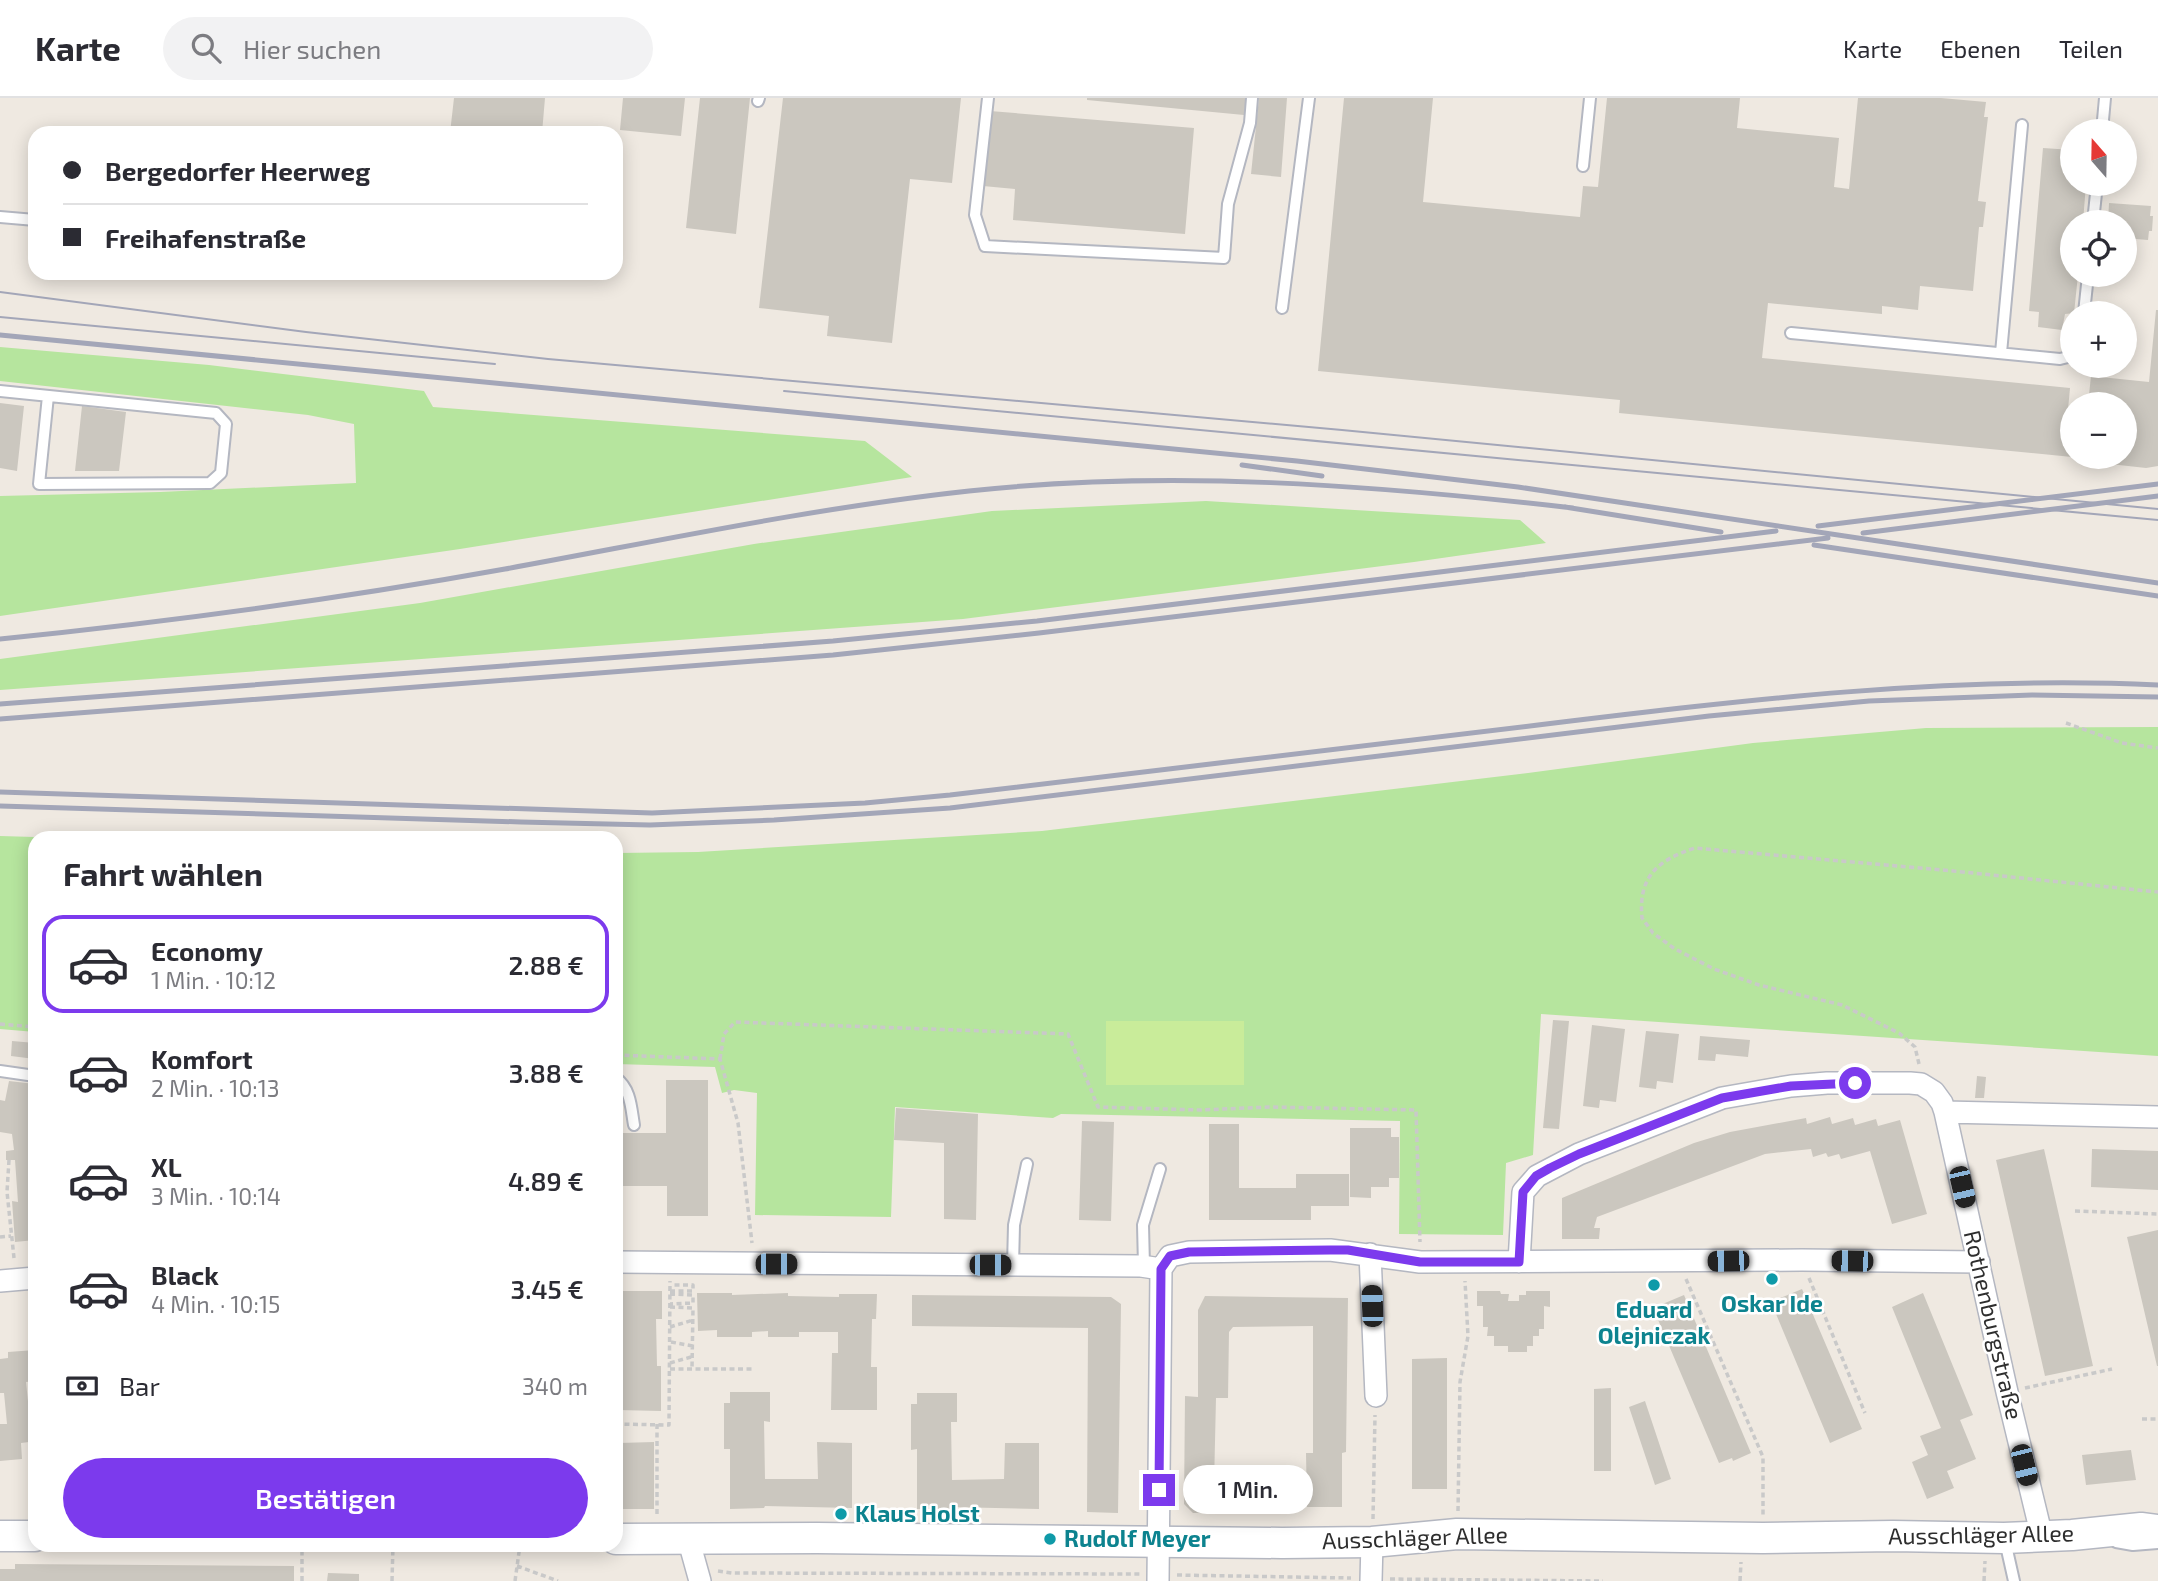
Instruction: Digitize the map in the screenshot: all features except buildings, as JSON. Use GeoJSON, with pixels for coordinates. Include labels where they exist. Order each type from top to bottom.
{"type":"FeatureCollection","features":[{"type":"Feature","properties":{"kind":"street"},"geometry":{"type":"LineString","coordinates":[[1519,1262],[1523,1192],[1536,1176],[1579,1154],[1722,1098],[1827,1083],[1921,1084]]}},
{"type":"Feature","properties":{"kind":"street","name":"Rothenburgstraße"},"geometry":{"type":"LineString","coordinates":[[1921,1084],[1938,1096],[1945,1112],[2042,1537]]}},
{"type":"Feature","properties":{"kind":"street"},"geometry":{"type":"LineString","coordinates":[[1945,1112],[2158,1116]]}},
{"type":"Feature","properties":{"kind":"street"},"geometry":{"type":"LineString","coordinates":[[623,1262],[1153,1268],[1170,1256],[1189,1252],[1330,1250],[1420,1262],[1979,1262]]}},
{"type":"Feature","properties":{"kind":"street"},"geometry":{"type":"LineString","coordinates":[[1370,1254],[1376,1396]]}},
{"type":"Feature","properties":{"kind":"street"},"geometry":{"type":"LineString","coordinates":[[1153,1268],[1158,1581]]}},
{"type":"Feature","properties":{"kind":"street"},"geometry":{"type":"LineString","coordinates":[[0,1282],[28,1280]]}},
{"type":"Feature","properties":{"kind":"street","name":"Ausschläger Allee"},"geometry":{"type":"LineString","coordinates":[[623,1539],[1282,1543],[1372,1542],[1457,1534],[2004,1538],[2155,1527]]}},
{"type":"Feature","properties":{"kind":"street"},"geometry":{"type":"LineString","coordinates":[[0,1536],[28,1536]]}},
{"type":"Feature","properties":{"kind":"street"},"geometry":{"type":"LineString","coordinates":[[688,1538],[700,1581]]}},
{"type":"Feature","properties":{"kind":"street"},"geometry":{"type":"LineString","coordinates":[[1371,1581],[1372,1542]]}},
{"type":"Feature","properties":{"kind":"lane"},"geometry":{"type":"LineString","coordinates":[[988,98],[975,215],[985,246],[1224,258],[1228,204],[1250,123],[1252,98]]}},
{"type":"Feature","properties":{"kind":"lane"},"geometry":{"type":"LineString","coordinates":[[1282,308],[1309,98]]}},
{"type":"Feature","properties":{"kind":"lane"},"geometry":{"type":"LineString","coordinates":[[1583,166],[1590,98]]}},
{"type":"Feature","properties":{"kind":"lane"},"geometry":{"type":"LineString","coordinates":[[2103,119],[2105,98]]}},
{"type":"Feature","properties":{"kind":"lane"},"geometry":{"type":"LineString","coordinates":[[2001,354],[2022,125]]}},
{"type":"Feature","properties":{"kind":"lane"},"geometry":{"type":"LineString","coordinates":[[0,217],[28,219]]}},
{"type":"Feature","properties":{"kind":"lane"},"geometry":{"type":"LineString","coordinates":[[1791,333],[2060,359]]}},
{"type":"Feature","properties":{"kind":"lane"},"geometry":{"type":"LineString","coordinates":[[0,391],[216,413],[226,424],[221,473],[210,483],[39,484],[48,396]]}},
{"type":"Feature","properties":{"kind":"lane"},"geometry":{"type":"LineString","coordinates":[[0,1071],[28,1075]]}},
{"type":"Feature","properties":{"kind":"lane"},"geometry":{"type":"LineString","coordinates":[[623,1084],[628,1094],[634,1125]]}},
{"type":"Feature","properties":{"kind":"lane"},"geometry":{"type":"LineString","coordinates":[[1013,1265],[1014,1225],[1027,1164]]}},
{"type":"Feature","properties":{"kind":"lane"},"geometry":{"type":"LineString","coordinates":[[1153,1268],[1143,1225],[1160,1169]]}},
{"type":"Feature","properties":{"kind":"lane"},"geometry":{"type":"LineString","coordinates":[[2004,1538],[2014,1581]]}},
{"type":"Feature","properties":{"kind":"path"},"geometry":{"type":"LineString","coordinates":[[2066,723],[2122,743],[2158,748]]}},
{"type":"Feature","properties":{"kind":"path"},"geometry":{"type":"LineString","coordinates":[[1921,1084],[1915,1046],[1899,1033],[1842,1005],[1759,985],[1714,969],[1675,949],[1653,933],[1642,918],[1641,906],[1643,888],[1649,877],[1659,865],[1676,854],[1695,848],[2158,892]]}},
{"type":"Feature","properties":{"kind":"path"},"geometry":{"type":"LineString","coordinates":[[752,1263],[752,1230],[738,1123],[720,1059],[724,1034],[735,1022],[1068,1034],[1098,1107],[1416,1110],[1420,1262]]}},
{"type":"Feature","properties":{"kind":"path"},"geometry":{"type":"LineString","coordinates":[[0,1024],[28,1026]]}},
{"type":"Feature","properties":{"kind":"path"},"geometry":{"type":"LineString","coordinates":[[623,1055],[720,1059]]}},
{"type":"Feature","properties":{"kind":"path"},"geometry":{"type":"LineString","coordinates":[[9,1160],[7,1192],[14,1258]]}},
{"type":"Feature","properties":{"kind":"path"},"geometry":{"type":"LineString","coordinates":[[2075,1211],[2158,1214]]}},
{"type":"Feature","properties":{"kind":"path"},"geometry":{"type":"LineString","coordinates":[[0,1237],[11,1236]]}},
{"type":"Feature","properties":{"kind":"path"},"geometry":{"type":"LineString","coordinates":[[1802,1260],[1865,1412]]}},
{"type":"Feature","properties":{"kind":"path"},"geometry":{"type":"LineString","coordinates":[[1678,1261],[1763,1457],[1763,1538]]}},
{"type":"Feature","properties":{"kind":"path"},"geometry":{"type":"LineString","coordinates":[[1457,1534],[1460,1382],[1468,1336],[1465,1278]]}},
{"type":"Feature","properties":{"kind":"path"},"geometry":{"type":"LineString","coordinates":[[670,1285],[693,1285],[693,1291],[670,1294]]}},
{"type":"Feature","properties":{"kind":"path"},"geometry":{"type":"LineString","coordinates":[[623,1424],[669,1424],[670,1294]]}},
{"type":"Feature","properties":{"kind":"path"},"geometry":{"type":"LineString","coordinates":[[670,1294],[693,1295],[693,1303],[670,1305]]}},
{"type":"Feature","properties":{"kind":"path"},"geometry":{"type":"LineString","coordinates":[[670,1305],[693,1308],[692,1369]]}},
{"type":"Feature","properties":{"kind":"path"},"geometry":{"type":"LineString","coordinates":[[670,1327],[693,1320]]}},
{"type":"Feature","properties":{"kind":"path"},"geometry":{"type":"LineString","coordinates":[[670,1342],[693,1346]]}},
{"type":"Feature","properties":{"kind":"path"},"geometry":{"type":"LineString","coordinates":[[670,1363],[692,1357]]}},
{"type":"Feature","properties":{"kind":"path"},"geometry":{"type":"LineString","coordinates":[[670,1369],[754,1369]]}},
{"type":"Feature","properties":{"kind":"path"},"geometry":{"type":"LineString","coordinates":[[2007,1392],[2112,1369]]}},
{"type":"Feature","properties":{"kind":"path"},"geometry":{"type":"LineString","coordinates":[[1372,1542],[1376,1396]]}},
{"type":"Feature","properties":{"kind":"path"},"geometry":{"type":"LineString","coordinates":[[2142,1419],[2158,1419]]}},
{"type":"Feature","properties":{"kind":"path"},"geometry":{"type":"LineString","coordinates":[[657,1424],[657,1514]]}},
{"type":"Feature","properties":{"kind":"path"},"geometry":{"type":"LineString","coordinates":[[302,1552],[302,1581]]}},
{"type":"Feature","properties":{"kind":"path"},"geometry":{"type":"LineString","coordinates":[[392,1581],[393,1552]]}},
{"type":"Feature","properties":{"kind":"path"},"geometry":{"type":"LineString","coordinates":[[515,1581],[519,1552]]}},
{"type":"Feature","properties":{"kind":"path"},"geometry":{"type":"LineString","coordinates":[[517,1566],[558,1581]]}},
{"type":"Feature","properties":{"kind":"path"},"geometry":{"type":"LineString","coordinates":[[1076,1574],[1077,1581]]}},
{"type":"Feature","properties":{"kind":"green space"},"geometry":{"type":"Polygon","coordinates":[[[0,347],[209,365],[424,391],[433,407],[865,441],[912,477],[460,549],[0,616],[0,496],[356,483],[354,424],[308,415],[0,381],[0,347]]]}},
{"type":"Feature","properties":{"kind":"green space"},"geometry":{"type":"Polygon","coordinates":[[[1206,501],[1520,520],[1546,543],[963,619],[0,690],[0,659],[420,603],[754,544],[992,511],[1206,501]]]}},
{"type":"Feature","properties":{"kind":"green space"},"geometry":{"type":"Polygon","coordinates":[[[2158,727],[2158,1056],[1541,1014],[1533,1155],[1506,1163],[1503,1235],[1399,1234],[1400,1121],[1061,1114],[1053,1118],[895,1107],[891,1217],[755,1215],[757,1093],[734,1090],[722,1093],[715,1067],[623,1064],[623,853],[698,852],[1042,831],[1528,773],[1753,743],[1926,728],[2158,727]]]}},
{"type":"Feature","properties":{"kind":"green space"},"geometry":{"type":"Polygon","coordinates":[[[0,836],[28,837],[28,1031],[0,1029],[0,836]]]}},
{"type":"Feature","properties":{"kind":"green space"},"geometry":{"type":"Polygon","coordinates":[[[1106,1021],[1244,1021],[1244,1085],[1106,1085],[1106,1021]]]}},
{"type":"Feature","properties":{"kind":"tram line"},"geometry":{"type":"LineString","coordinates":[[0,292],[306,332],[548,359],[1342,430],[2158,509]]}},
{"type":"Feature","properties":{"kind":"tram line"},"geometry":{"type":"LineString","coordinates":[[0,317],[495,364]]}},
{"type":"Feature","properties":{"kind":"tram line"},"geometry":{"type":"LineString","coordinates":[[784,391],[2158,520]]}},
{"type":"Feature","properties":{"kind":"railway"},"geometry":{"type":"LineString","coordinates":[[0,335],[1297,461],[1518,487],[2158,583]]}},
{"type":"Feature","properties":{"kind":"railway"},"geometry":{"type":"LineString","coordinates":[[1242,465],[1322,476]]}},
{"type":"Feature","properties":{"kind":"railway"},"geometry":{"type":"LineString","coordinates":[[0,639],[316,600],[505,569],[852,506],[1044,484],[1120,481],[1271,483],[1422,493],[1573,508]]}},
{"type":"Feature","properties":{"kind":"railway"},"geometry":{"type":"LineString","coordinates":[[1818,526],[2158,484]]}},
{"type":"Feature","properties":{"kind":"railway"},"geometry":{"type":"LineString","coordinates":[[1863,533],[2158,496]]}},
{"type":"Feature","properties":{"kind":"railway"},"geometry":{"type":"LineString","coordinates":[[1565,507],[1721,532]]}},
{"type":"Feature","properties":{"kind":"railway"},"geometry":{"type":"LineString","coordinates":[[0,704],[833,641],[1037,621],[1776,531]]}},
{"type":"Feature","properties":{"kind":"railway"},"geometry":{"type":"LineString","coordinates":[[0,719],[833,655],[1039,633],[1828,538]]}},
{"type":"Feature","properties":{"kind":"railway"},"geometry":{"type":"LineString","coordinates":[[1814,545],[2158,596]]}},
{"type":"Feature","properties":{"kind":"railway"},"geometry":{"type":"LineString","coordinates":[[0,792],[652,813],[865,803],[1770,699],[2002,684],[2158,685]]}},
{"type":"Feature","properties":{"kind":"railway"},"geometry":{"type":"LineString","coordinates":[[0,806],[650,825],[774,820],[950,808],[1709,716],[1869,701],[2032,695],[2158,697]]}},
{"type":"Feature","properties":{"kind":"place","name":"Oskar Ide"},"geometry":{"type":"Point","coordinates":[1772,1279]}},
{"type":"Feature","properties":{"kind":"place","name":"Eduard Olejniczak"},"geometry":{"type":"Point","coordinates":[1654,1285]}},
{"type":"Feature","properties":{"kind":"place","name":"Klaus Holst"},"geometry":{"type":"Point","coordinates":[841,1514]}},
{"type":"Feature","properties":{"kind":"place","name":"Rudolf Meyer"},"geometry":{"type":"Point","coordinates":[1050,1539]}},
{"type":"Feature","properties":{"kind":"route"},"geometry":{"type":"LineString","coordinates":[[1159,1490],[1161,1269],[1170,1256],[1189,1252],[1348,1250],[1420,1262],[1519,1262],[1523,1192],[1536,1176],[1550,1168],[1722,1098],[1791,1086],[1855,1083]]}}]}
